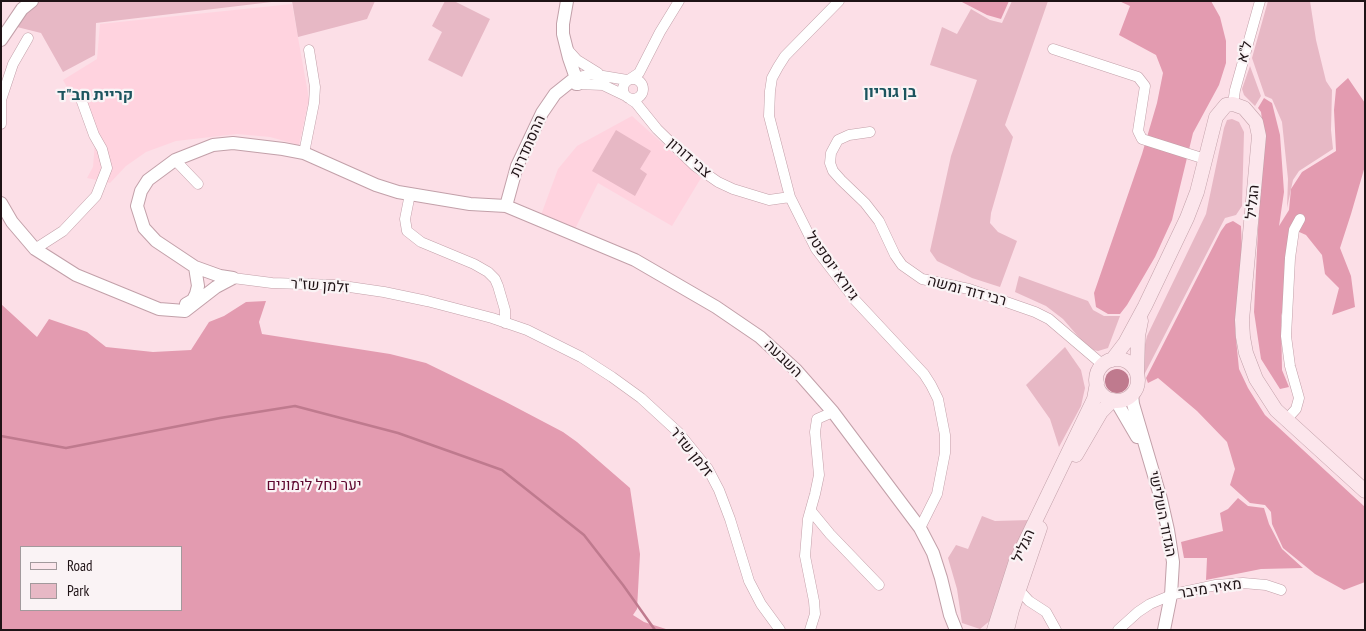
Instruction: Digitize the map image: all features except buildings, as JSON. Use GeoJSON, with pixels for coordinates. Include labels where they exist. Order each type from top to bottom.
{"type":"FeatureCollection","features":[{"type":"Feature","properties":{"kind":"main road"},"geometry":{"type":"LineString","coordinates":[[1145,306],[1138,336],[1137,386],[1128,398],[1114,400],[1103,395],[1097,383],[1099,370],[1125,343],[1145,306],[1188,218],[1197,192],[1216,117],[1226,105],[1233,104]]}},
{"type":"Feature","properties":{"kind":"main road","name":"הגליל"},"geometry":{"type":"LineString","coordinates":[[1233,104],[1244,108],[1256,122],[1259,136],[1242,320],[1246,353],[1256,379],[1276,410],[1365,491]]}},
{"type":"Feature","properties":{"kind":"main road"},"geometry":{"type":"LineString","coordinates":[[1108,362],[1122,360],[1128,363],[1137,374]]}},
{"type":"Feature","properties":{"kind":"main road","name":"הגליל"},"geometry":{"type":"LineString","coordinates":[[994,630],[1016,561],[1094,399],[1097,383]]}},
{"type":"Feature","properties":{"kind":"main road","name":"הגליל"},"geometry":{"type":"LineString","coordinates":[[1007,630],[1041,524],[1070,464],[1101,412],[1114,400]]}},
{"type":"Feature","properties":{"kind":"street"},"geometry":{"type":"LineString","coordinates":[[1,40],[22,9],[32,1]]}},
{"type":"Feature","properties":{"kind":"street"},"geometry":{"type":"LineString","coordinates":[[567,1],[563,24],[566,47],[577,81]]}},
{"type":"Feature","properties":{"kind":"street"},"geometry":{"type":"LineString","coordinates":[[628,97],[623,89],[629,80],[639,73],[660,32],[679,1]]}},
{"type":"Feature","properties":{"kind":"street","name":"גיורא יוספטל"},"geometry":{"type":"LineString","coordinates":[[839,1],[785,56],[772,78],[769,96],[770,116],[790,197],[816,249],[855,300],[924,374],[938,399],[944,426],[945,453],[937,494],[920,528]]}},
{"type":"Feature","properties":{"kind":"street","name":"ל\"א"},"geometry":{"type":"LineString","coordinates":[[1233,104],[1235,90],[1260,1]]}},
{"type":"Feature","properties":{"kind":"street"},"geometry":{"type":"LineString","coordinates":[[1,124],[1,100],[12,64],[28,38]]}},
{"type":"Feature","properties":{"kind":"street"},"geometry":{"type":"LineString","coordinates":[[566,47],[578,60],[601,74]]}},
{"type":"Feature","properties":{"kind":"street"},"geometry":{"type":"LineString","coordinates":[[1053,49],[1138,77],[1145,86],[1138,131],[1142,139],[1205,159]]}},
{"type":"Feature","properties":{"kind":"street"},"geometry":{"type":"LineString","coordinates":[[304,153],[314,103],[315,88],[309,50]]}},
{"type":"Feature","properties":{"kind":"street"},"geometry":{"type":"LineString","coordinates":[[584,74],[601,74],[629,80],[638,79],[644,88],[641,96],[638,98],[628,97],[603,85],[577,81],[584,74]]}},
{"type":"Feature","properties":{"kind":"street","name":"ההסתדרות"},"geometry":{"type":"LineString","coordinates":[[506,206],[520,160],[542,113],[558,91],[577,81]]}},
{"type":"Feature","properties":{"kind":"street","name":"צבי דורון"},"geometry":{"type":"LineString","coordinates":[[628,97],[636,103],[648,120],[669,142],[695,166],[718,182],[741,192],[769,200],[790,197]]}},
{"type":"Feature","properties":{"kind":"street"},"geometry":{"type":"LineString","coordinates":[[35,249],[63,231],[96,196],[107,168],[102,149],[94,134],[81,99]]}},
{"type":"Feature","properties":{"kind":"street","name":"רבי דוד ומשה"},"geometry":{"type":"LineString","coordinates":[[870,132],[838,140],[831,153],[830,162],[833,171],[879,221],[895,255],[902,265],[922,279],[969,289],[1035,312],[1049,319],[1108,362]]}},
{"type":"Feature","properties":{"kind":"street","name":"זלמן שז\"ר"},"geometry":{"type":"LineString","coordinates":[[506,206],[470,204],[410,194],[376,185],[304,153],[265,146],[233,144],[213,144],[176,160],[148,180],[141,191],[137,206],[144,228],[156,241],[195,267],[220,276],[233,278],[272,283],[336,285],[427,301],[527,330],[557,344],[612,377],[641,398],[678,432],[708,469],[719,490],[730,519],[749,581],[761,604],[780,630]]}},
{"type":"Feature","properties":{"kind":"street"},"geometry":{"type":"LineString","coordinates":[[176,160],[198,184]]}},
{"type":"Feature","properties":{"kind":"street"},"geometry":{"type":"LineString","coordinates":[[410,194],[405,219],[407,231],[421,242],[474,264],[488,272],[498,286],[505,310],[505,323]]}},
{"type":"Feature","properties":{"kind":"street"},"geometry":{"type":"LineString","coordinates":[[1,203],[12,222],[35,249],[76,275],[142,303],[159,308],[185,311],[216,287],[233,278]]}},
{"type":"Feature","properties":{"kind":"street","name":"השבעה"},"geometry":{"type":"LineString","coordinates":[[506,206],[635,260],[716,307],[760,337],[796,370],[833,412],[920,528],[933,553],[954,626],[965,630]]}},
{"type":"Feature","properties":{"kind":"street"},"geometry":{"type":"LineString","coordinates":[[1286,420],[1296,409],[1299,398],[1290,366],[1286,336],[1290,258],[1294,230],[1300,219]]}},
{"type":"Feature","properties":{"kind":"street"},"geometry":{"type":"LineString","coordinates":[[177,310],[193,300],[196,294],[198,286],[195,267]]}},
{"type":"Feature","properties":{"kind":"street","name":"הגדוד השלישי"},"geometry":{"type":"LineString","coordinates":[[1132,394],[1133,404],[1150,459],[1168,530],[1173,562],[1171,595],[1164,630]]}},
{"type":"Feature","properties":{"kind":"street","name":"הגדוד השלישי"},"geometry":{"type":"LineString","coordinates":[[1114,400],[1150,459]]}},
{"type":"Feature","properties":{"kind":"street"},"geometry":{"type":"LineString","coordinates":[[810,630],[815,614],[805,556],[807,525],[819,474],[814,432],[817,420],[833,412]]}},
{"type":"Feature","properties":{"kind":"street"},"geometry":{"type":"LineString","coordinates":[[811,511],[830,534],[879,585]]}},
{"type":"Feature","properties":{"kind":"street","name":"מאיר מיבר"},"geometry":{"type":"LineString","coordinates":[[1118,630],[1144,608],[1171,595],[1216,585],[1243,583],[1266,585],[1281,590]]}},
{"type":"Feature","properties":{"kind":"street"},"geometry":{"type":"LineString","coordinates":[[1019,590],[1029,601],[1046,612],[1056,630]]}},
{"type":"Feature","properties":{"kind":"street"},"geometry":{"type":"LineString","coordinates":[[1012,610],[1024,606],[1046,612]]}},
{"type":"Feature","properties":{"kind":"shaded area"},"geometry":{"type":"Polygon","coordinates":[[[292,4],[309,99],[299,145],[270,137],[237,134],[176,141],[146,152],[126,166],[110,183],[87,178],[93,167],[95,142],[90,128],[63,80],[97,59],[100,24],[292,4]]]}},
{"type":"Feature","properties":{"kind":"shaded area"},"geometry":{"type":"Polygon","coordinates":[[[632,116],[701,178],[672,226],[598,183],[575,229],[541,215],[558,169],[577,146],[632,116]]]}},
{"type":"Feature","properties":{"kind":"shaded area"},"geometry":{"type":"Polygon","coordinates":[[[1117,369],[1126,372],[1129,381],[1126,390],[1117,393],[1108,390],[1105,381],[1108,372],[1117,369]]]}},
{"type":"Feature","properties":{"kind":"green space"},"geometry":{"type":"Polygon","coordinates":[[[32,1],[280,1],[96,23],[95,55],[63,72],[41,33],[5,24],[32,1]]]}},
{"type":"Feature","properties":{"kind":"green space"},"geometry":{"type":"Polygon","coordinates":[[[292,1],[375,1],[367,19],[298,37],[292,1]]]}},
{"type":"Feature","properties":{"kind":"green space"},"geometry":{"type":"Polygon","coordinates":[[[445,1],[454,1],[490,19],[462,77],[428,60],[442,32],[432,26],[445,1]]]}},
{"type":"Feature","properties":{"kind":"green space"},"geometry":{"type":"Polygon","coordinates":[[[960,1],[1009,1],[1001,19],[987,15],[960,1]]]}},
{"type":"Feature","properties":{"kind":"green space"},"geometry":{"type":"Polygon","coordinates":[[[1012,1],[1048,1],[1005,125],[1013,137],[991,213],[990,223],[998,232],[1017,241],[1000,287],[972,278],[937,261],[930,251],[951,156],[977,80],[930,65],[942,27],[957,34],[971,9],[990,20],[1002,23],[1012,1]]]}},
{"type":"Feature","properties":{"kind":"green space"},"geometry":{"type":"Polygon","coordinates":[[[1119,1],[1211,1],[1220,17],[1226,41],[1226,63],[1219,85],[1193,133],[1172,220],[1155,257],[1120,314],[1108,314],[1096,307],[1094,293],[1142,154],[1157,103],[1163,73],[1156,55],[1119,35],[1130,6],[1119,1]]]}},
{"type":"Feature","properties":{"kind":"green space"},"geometry":{"type":"Polygon","coordinates":[[[1268,1],[1310,1],[1316,40],[1326,81],[1332,90],[1331,130],[1333,149],[1299,171],[1293,180],[1287,208],[1288,179],[1282,122],[1272,99],[1265,96],[1252,58],[1268,1]]]}},
{"type":"Feature","properties":{"kind":"green space"},"geometry":{"type":"Polygon","coordinates":[[[1250,66],[1261,96],[1255,106],[1244,95],[1242,89],[1250,66]]]}},
{"type":"Feature","properties":{"kind":"green space"},"geometry":{"type":"Polygon","coordinates":[[[1348,78],[1365,103],[1365,166],[1340,248],[1351,276],[1355,307],[1332,315],[1339,288],[1325,274],[1322,255],[1306,235],[1297,231],[1287,295],[1281,316],[1282,370],[1289,387],[1280,389],[1261,359],[1254,312],[1263,127],[1261,112],[1258,108],[1264,98],[1272,103],[1280,135],[1284,192],[1279,226],[1289,210],[1291,189],[1302,172],[1336,151],[1334,110],[1336,89],[1348,78]]]}},
{"type":"Feature","properties":{"kind":"green space"},"geometry":{"type":"Polygon","coordinates":[[[1232,119],[1239,122],[1244,132],[1242,206],[1236,215],[1225,218],[1144,375],[1142,357],[1147,336],[1206,214],[1224,128],[1227,120],[1232,119]]]}},
{"type":"Feature","properties":{"kind":"green space"},"geometry":{"type":"Polygon","coordinates":[[[616,130],[651,151],[640,169],[647,174],[635,196],[592,171],[616,130]]]}},
{"type":"Feature","properties":{"kind":"green space"},"geometry":{"type":"Polygon","coordinates":[[[1233,221],[1241,226],[1242,250],[1235,329],[1239,369],[1248,388],[1265,415],[1365,507],[1365,582],[1344,590],[1315,574],[1283,548],[1272,524],[1271,512],[1265,505],[1250,503],[1230,485],[1235,469],[1227,442],[1197,411],[1158,378],[1148,383],[1146,378],[1221,231],[1226,224],[1233,221]]]}},
{"type":"Feature","properties":{"kind":"green space"},"geometry":{"type":"Polygon","coordinates":[[[1019,276],[1088,301],[1093,310],[1104,316],[1120,316],[1108,348],[1098,351],[1089,349],[1063,319],[1046,306],[1015,292],[1019,276]]]}},
{"type":"Feature","properties":{"kind":"green space","name":"יער נחל לימונים"},"geometry":{"type":"Polygon","coordinates":[[[266,301],[259,322],[262,334],[390,354],[426,363],[563,432],[630,488],[640,554],[637,609],[633,615],[644,622],[669,630],[1,630],[1,304],[37,337],[49,319],[87,332],[106,347],[153,352],[191,350],[209,322],[224,316],[246,302],[266,301]]]}},
{"type":"Feature","properties":{"kind":"green space"},"geometry":{"type":"Polygon","coordinates":[[[1065,347],[1081,370],[1085,388],[1081,406],[1059,447],[1050,419],[1026,385],[1065,347]]]}},
{"type":"Feature","properties":{"kind":"green space"},"geometry":{"type":"Polygon","coordinates":[[[1238,498],[1248,506],[1264,508],[1269,524],[1282,549],[1303,568],[1261,569],[1206,580],[1207,558],[1184,558],[1181,542],[1223,531],[1220,513],[1228,509],[1238,498]]]}},
{"type":"Feature","properties":{"kind":"green space"},"geometry":{"type":"Polygon","coordinates":[[[982,516],[995,521],[1031,520],[992,619],[980,629],[962,623],[957,589],[948,558],[956,545],[968,549],[982,516]]]}},
{"type":"Feature","properties":{"kind":"waterway"},"geometry":{"type":"LineString","coordinates":[[1,436],[66,448],[220,418],[295,406],[398,433],[502,470],[584,535],[655,630]]}},
{"type":"Feature","properties":{"kind":"district","name":"בן גוריון"},"geometry":{"type":"Point","coordinates":[890,92]}},
{"type":"Feature","properties":{"kind":"district","name":"קריית חב\"ד"},"geometry":{"type":"Point","coordinates":[95,95]}}]}
